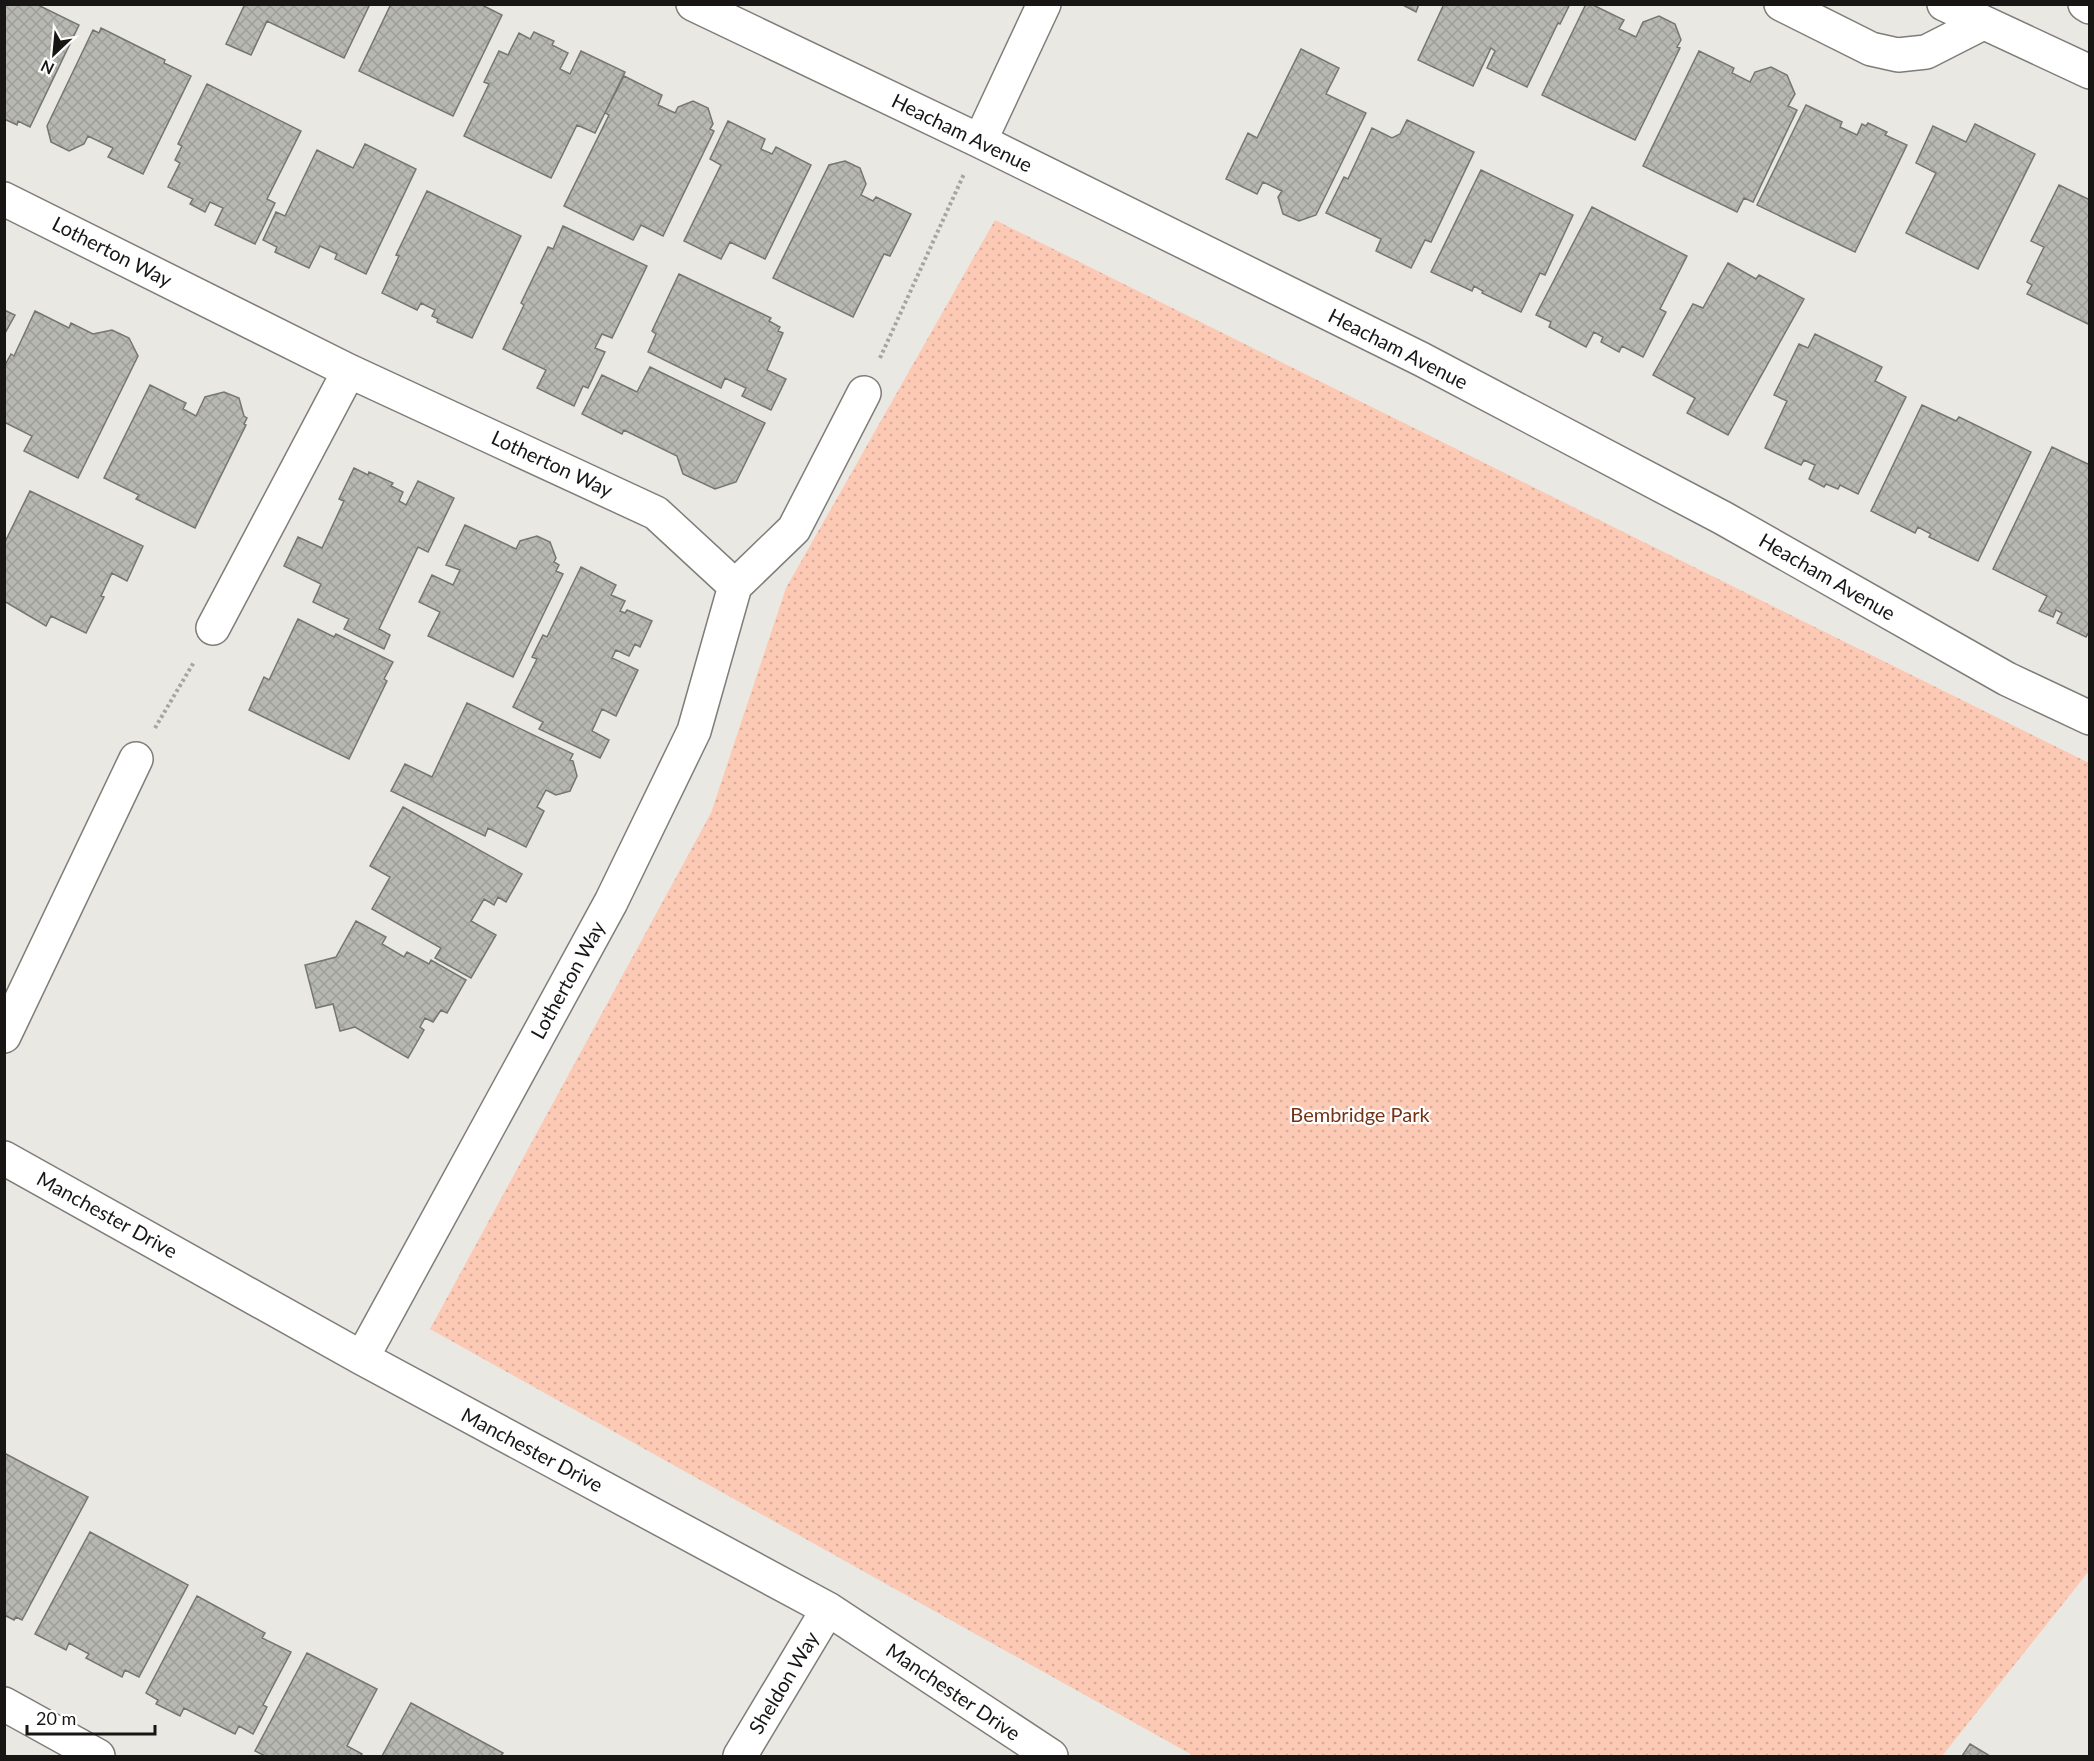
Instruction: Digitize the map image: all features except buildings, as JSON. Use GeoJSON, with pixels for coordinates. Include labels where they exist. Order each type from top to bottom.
{"type":"FeatureCollection","features":[{"type":"Feature","properties":{"kind":"street","name":"Heacham Avenue"},"geometry":{"type":"LineString","coordinates":[[693,4],[980,141],[1432,365],[1723,518],[2007,680],[2090,718]]}},
{"type":"Feature","properties":{"kind":"street"},"geometry":{"type":"LineString","coordinates":[[980,141],[1044,4]]}},
{"type":"Feature","properties":{"kind":"street"},"geometry":{"type":"LineString","coordinates":[[1780,4],[1871,49],[1898,55],[1926,52],[1983,23]]}},
{"type":"Feature","properties":{"kind":"street"},"geometry":{"type":"LineString","coordinates":[[1944,4],[2090,72]]}},
{"type":"Feature","properties":{"kind":"street"},"geometry":{"type":"LineString","coordinates":[[2085,4],[2090,7]]}},
{"type":"Feature","properties":{"kind":"street","name":"Lotherton Way"},"geometry":{"type":"LineString","coordinates":[[4,199],[349,370],[656,513],[735,586],[694,731],[610,902],[362,1358]]}},
{"type":"Feature","properties":{"kind":"street"},"geometry":{"type":"LineString","coordinates":[[213,628],[349,370]]}},
{"type":"Feature","properties":{"kind":"street"},"geometry":{"type":"LineString","coordinates":[[735,586],[794,529],[864,393]]}},
{"type":"Feature","properties":{"kind":"street"},"geometry":{"type":"LineString","coordinates":[[4,1036],[136,759]]}},
{"type":"Feature","properties":{"kind":"street","name":"Manchester Drive"},"geometry":{"type":"LineString","coordinates":[[4,1158],[362,1358],[828,1609],[1051,1756]]}},
{"type":"Feature","properties":{"kind":"street","name":"Sheldon Way"},"geometry":{"type":"LineString","coordinates":[[740,1756],[828,1609]]}},
{"type":"Feature","properties":{"kind":"street"},"geometry":{"type":"LineString","coordinates":[[4,1704],[98,1756]]}},
{"type":"Feature","properties":{"kind":"path"},"geometry":{"type":"LineString","coordinates":[[864,393],[980,141]]}},
{"type":"Feature","properties":{"kind":"path"},"geometry":{"type":"LineString","coordinates":[[136,759],[213,628]]}},
{"type":"Feature","properties":{"kind":"green space","name":"Bembridge Park"},"geometry":{"type":"Polygon","coordinates":[[[995,220],[2089,763],[2089,1571],[1942,1756],[1194,1756],[430,1329],[711,813],[786,588],[995,220]]]}}]}
